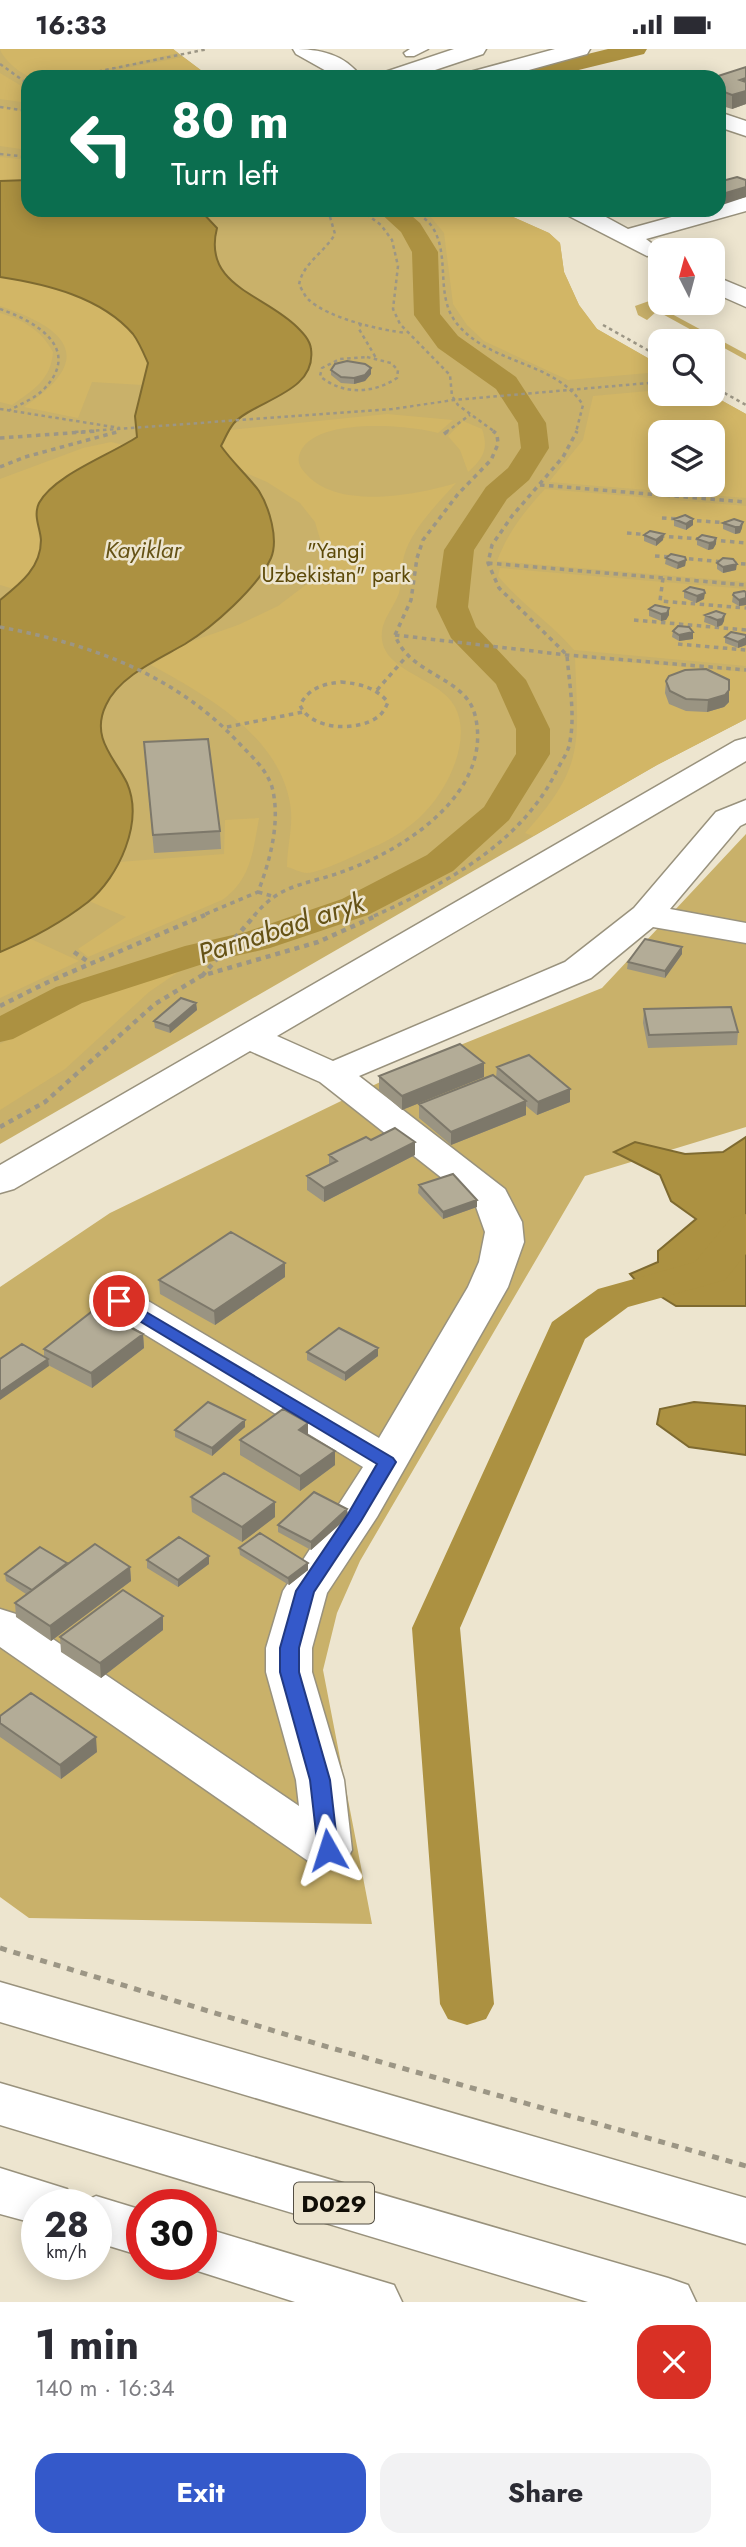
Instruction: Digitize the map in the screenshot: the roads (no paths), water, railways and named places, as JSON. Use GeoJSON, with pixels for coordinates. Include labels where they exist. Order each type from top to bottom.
{"type":"FeatureCollection","features":[{"type":"Feature","properties":{"kind":"main road"},"geometry":{"type":"LineString","coordinates":[[304,49],[342,70]]}},
{"type":"Feature","properties":{"kind":"main road"},"geometry":{"type":"LineString","coordinates":[[414,70],[475,49]]}},
{"type":"Feature","properties":{"kind":"main road"},"geometry":{"type":"LineString","coordinates":[[503,70],[579,49]]}},
{"type":"Feature","properties":{"kind":"main road"},"geometry":{"type":"LineString","coordinates":[[726,122],[746,129]]}},
{"type":"Feature","properties":{"kind":"main road"},"geometry":{"type":"LineString","coordinates":[[726,209],[746,204]]}},
{"type":"Feature","properties":{"kind":"main road"},"geometry":{"type":"LineString","coordinates":[[588,217],[648,249]]}},
{"type":"Feature","properties":{"kind":"main road"},"geometry":{"type":"LineString","coordinates":[[625,237],[698,217]]}},
{"type":"Feature","properties":{"kind":"main road"},"geometry":{"type":"LineString","coordinates":[[720,217],[746,231]]}},
{"type":"Feature","properties":{"kind":"main road"},"geometry":{"type":"LineString","coordinates":[[725,288],[746,299]]}},
{"type":"Feature","properties":{"kind":"main road"},"geometry":{"type":"LineString","coordinates":[[0,1181],[746,748]]}},
{"type":"Feature","properties":{"kind":"main road"},"geometry":{"type":"LineString","coordinates":[[333,1074],[578,970],[646,915],[728,819],[746,810]]}},
{"type":"Feature","properties":{"kind":"main road"},"geometry":{"type":"LineString","coordinates":[[646,915],[746,933]]}},
{"type":"Feature","properties":{"kind":"main road"},"geometry":{"type":"LineString","coordinates":[[0,1625],[328,1850],[320,1780],[289,1672],[289,1648],[305,1591],[355,1517],[488,1287],[500,1261],[507,1234],[502,1215],[491,1196],[333,1074],[249,1037]]}},
{"type":"Feature","properties":{"kind":"main road"},"geometry":{"type":"LineString","coordinates":[[119,1301],[387,1462]]}},
{"type":"Feature","properties":{"kind":"main road"},"geometry":{"type":"LineString","coordinates":[[0,2003],[746,2221]]}},
{"type":"Feature","properties":{"kind":"main road","name":"D029"},"geometry":{"type":"LineString","coordinates":[[0,2104],[668,2302]]}},
{"type":"Feature","properties":{"kind":"main road"},"geometry":{"type":"LineString","coordinates":[[0,2191],[21,2197]]}},
{"type":"Feature","properties":{"kind":"main road"},"geometry":{"type":"LineString","coordinates":[[217,2256],[374,2302]]}},
{"type":"Feature","properties":{"kind":"water","name":"Kayiklar"},"geometry":{"type":"Polygon","coordinates":[[[21,180],[21,217],[207,217],[217,228],[215,248],[219,263],[227,276],[297,327],[308,340],[311,349],[310,364],[295,386],[234,423],[221,446],[259,491],[269,514],[274,542],[271,558],[265,569],[221,617],[185,644],[130,677],[120,685],[106,705],[102,717],[102,738],[127,783],[131,798],[130,831],[118,864],[110,878],[88,902],[45,930],[0,952],[0,600],[28,575],[37,559],[41,540],[37,512],[46,493],[69,475],[137,437],[135,416],[148,363],[133,334],[105,310],[54,288],[0,277],[0,181],[21,180]]]}},
{"type":"Feature","properties":{"kind":"water"},"geometry":{"type":"Polygon","coordinates":[[[746,1137],[746,1306],[676,1306],[636,1281],[630,1274],[658,1262],[658,1251],[696,1219],[671,1201],[660,1175],[614,1152],[635,1142],[685,1154],[723,1152],[746,1137]]]}},
{"type":"Feature","properties":{"kind":"water"},"geometry":{"type":"Polygon","coordinates":[[[694,1402],[746,1406],[746,1455],[689,1447],[657,1424],[660,1409],[694,1402]]]}},
{"type":"Feature","properties":{"kind":"waterway","name":"Parnabad aryk"},"geometry":{"type":"LineString","coordinates":[[550,70],[636,49]]}},
{"type":"Feature","properties":{"kind":"waterway","name":"Parnabad aryk"},"geometry":{"type":"LineString","coordinates":[[0,1031],[69,995],[198,954],[257,940],[355,907],[440,863],[497,813],[533,754],[533,729],[510,680],[462,631],[452,607],[459,550],[496,493],[519,474],[535,448],[532,423],[506,383],[448,342],[427,315],[425,252],[411,228],[398,217]]}},
{"type":"Feature","properties":{"kind":"waterway"},"geometry":{"type":"LineString","coordinates":[[467,2004],[436,1628],[567,1332],[613,1298],[710,1271],[746,1227]]}},
{"type":"Feature","properties":{"kind":"park label","name":"\"Yangi Uzbekistan\" park"},"geometry":{"type":"Point","coordinates":[336,563]}}]}
